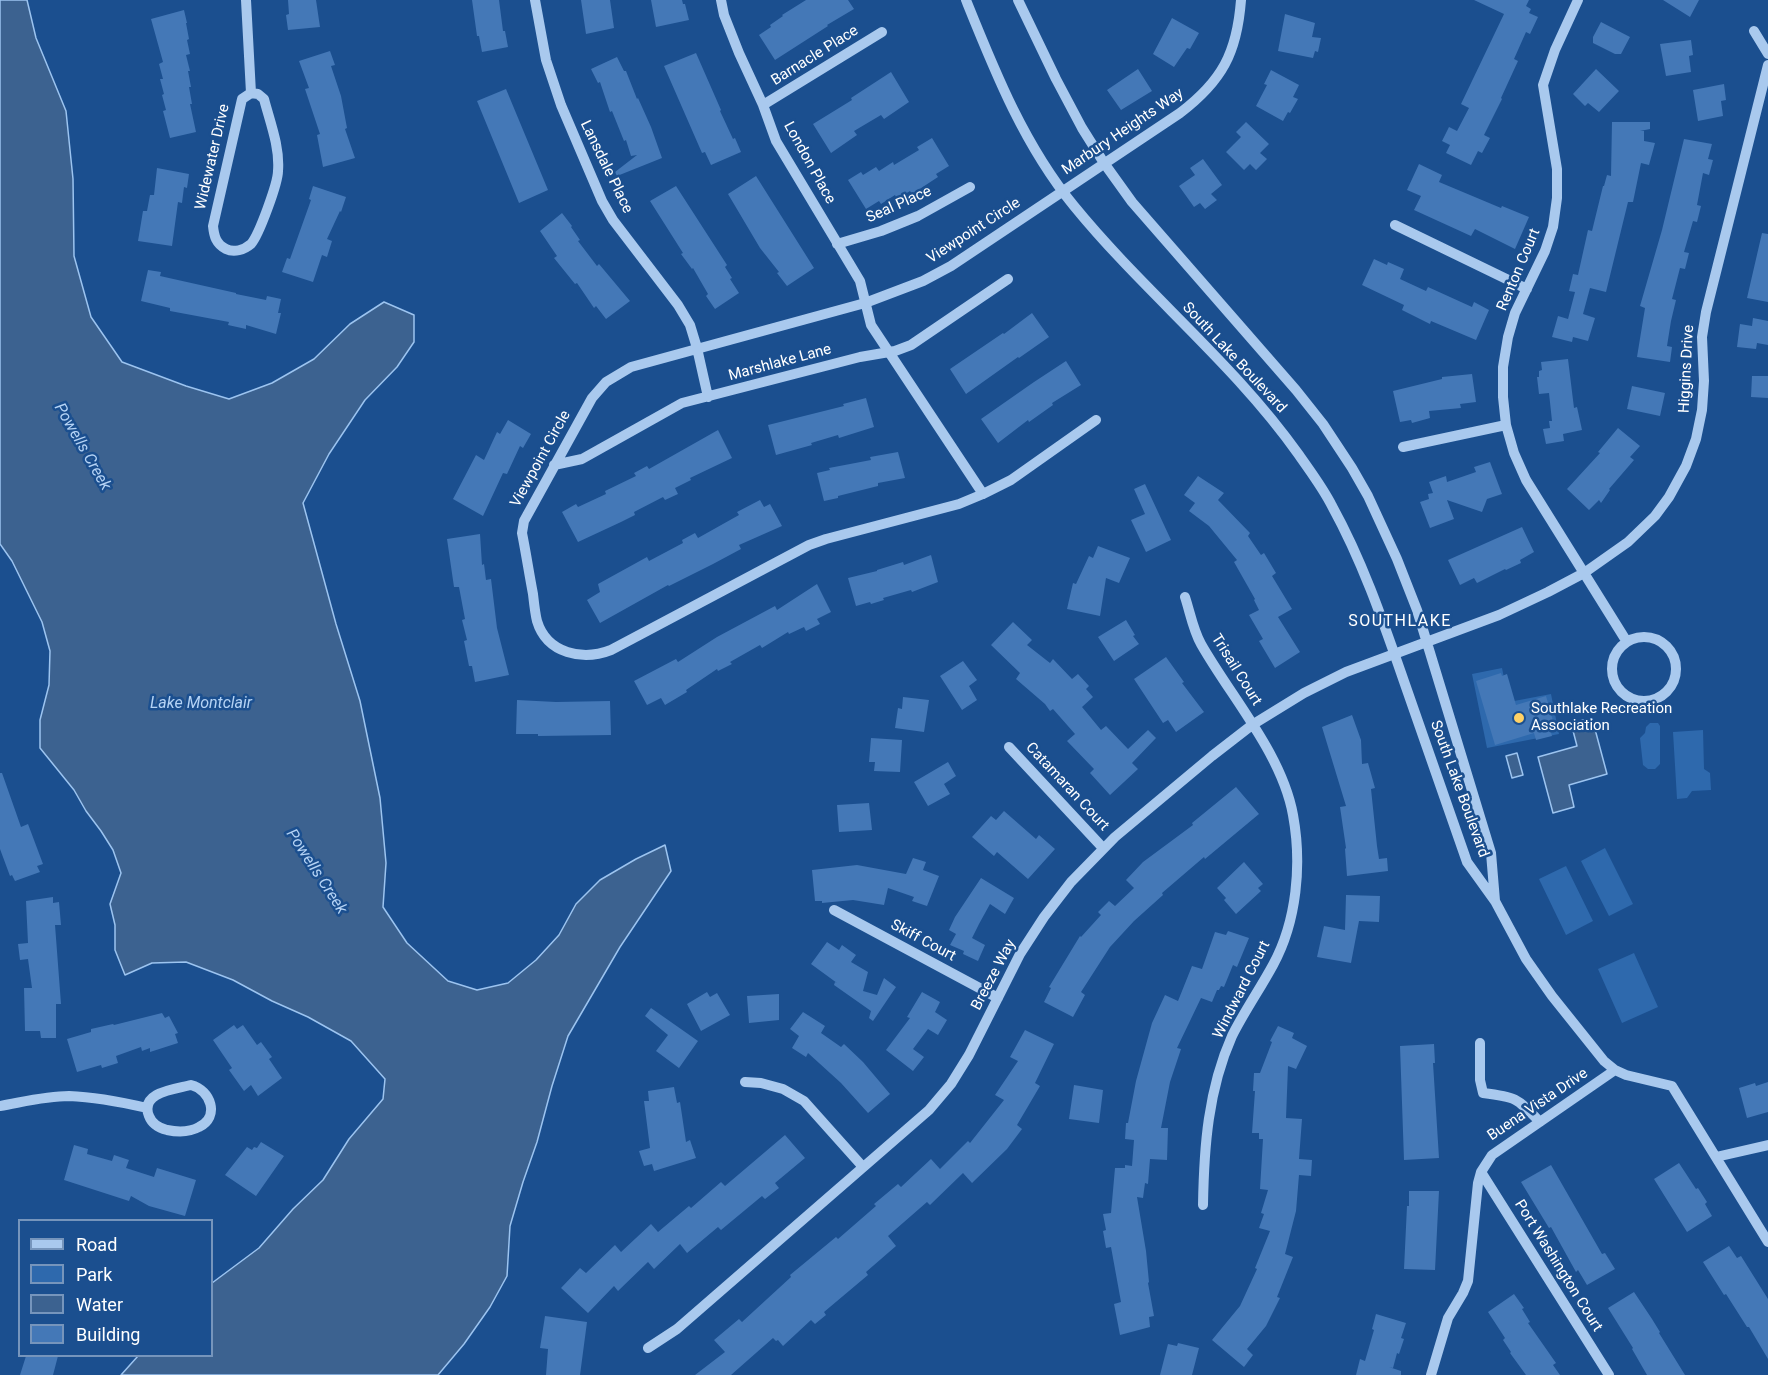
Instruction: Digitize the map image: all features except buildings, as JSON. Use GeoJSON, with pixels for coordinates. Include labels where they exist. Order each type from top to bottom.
{"type":"FeatureCollection","features":[{"type":"Feature","properties":{"kind":"street","name":"Widewater Drive"},"geometry":{"type":"LineString","coordinates":[[246,0],[251,93]]}},
{"type":"Feature","properties":{"kind":"street","name":"Lansdale Place"},"geometry":{"type":"LineString","coordinates":[[535,0],[546,60],[561,105],[602,201],[613,220],[678,305],[690,325],[708,397]]}},
{"type":"Feature","properties":{"kind":"street","name":"London Place"},"geometry":{"type":"LineString","coordinates":[[722,0],[724,15],[776,141],[860,281],[865,303]]}},
{"type":"Feature","properties":{"kind":"street","name":"South Lake Boulevard"},"geometry":{"type":"LineString","coordinates":[[966,0],[1008,101],[1062,191],[1111,250],[1239,381],[1299,455],[1332,504],[1370,587],[1467,862],[1495,901]]}},
{"type":"Feature","properties":{"kind":"street","name":"South Lake Boulevard"},"geometry":{"type":"LineString","coordinates":[[1018,0],[1082,129],[1104,163],[1132,202],[1323,424],[1352,468],[1373,506],[1413,600],[1427,642],[1491,853],[1495,901]]}},
{"type":"Feature","properties":{"kind":"street","name":"Marbury Heights Way"},"geometry":{"type":"LineString","coordinates":[[1062,191],[1180,113],[1214,82],[1235,40],[1241,0]]}},
{"type":"Feature","properties":{"kind":"street","name":"Renton Court"},"geometry":{"type":"LineString","coordinates":[[1578,0],[1555,50],[1543,85],[1557,169],[1557,198],[1553,227],[1545,250],[1508,337],[1503,367],[1503,397],[1506,425],[1514,453],[1526,480],[1627,642]]}},
{"type":"Feature","properties":{"kind":"street"},"geometry":{"type":"LineString","coordinates":[[1754,31],[1768,54]]}},
{"type":"Feature","properties":{"kind":"street","name":"Barnacle Place"},"geometry":{"type":"LineString","coordinates":[[763,105],[882,32]]}},
{"type":"Feature","properties":{"kind":"street","name":"Higgins Drive"},"geometry":{"type":"LineString","coordinates":[[1394,654],[1499,615],[1584,573],[1628,542],[1655,516],[1669,497],[1686,466],[1696,439],[1702,410],[1704,381],[1702,338],[1706,312],[1768,65]]}},
{"type":"Feature","properties":{"kind":"street","name":"Widewater Drive"},"geometry":{"type":"LineString","coordinates":[[251,93],[258,94],[264,99],[278,154],[278,172],[274,191],[252,243],[244,249],[233,251],[224,249],[217,242],[213,236],[213,226],[242,99],[251,93]]}},
{"type":"Feature","properties":{"kind":"street","name":"Seal Place"},"geometry":{"type":"LineString","coordinates":[[837,244],[918,216],[970,187]]}},
{"type":"Feature","properties":{"kind":"street","name":"Viewpoint Circle"},"geometry":{"type":"LineString","coordinates":[[1062,191],[951,266],[923,281],[865,303],[631,367],[606,382],[592,398],[524,521],[522,533],[538,623],[547,638],[558,648],[571,654],[600,655],[808,545],[826,538],[959,504],[983,494],[1011,480],[1096,420]]}},
{"type":"Feature","properties":{"kind":"street"},"geometry":{"type":"LineString","coordinates":[[1395,225],[1527,289]]}},
{"type":"Feature","properties":{"kind":"street","name":"Marshlake Lane"},"geometry":{"type":"LineString","coordinates":[[554,465],[582,459],[682,403],[911,345],[1008,279]]}},
{"type":"Feature","properties":{"kind":"street"},"geometry":{"type":"LineString","coordinates":[[865,303],[870,325],[983,494]]}},
{"type":"Feature","properties":{"kind":"street"},"geometry":{"type":"LineString","coordinates":[[1403,447],[1506,425]]}},
{"type":"Feature","properties":{"kind":"street","name":"Trisail Court"},"geometry":{"type":"LineString","coordinates":[[1185,597],[1200,642],[1252,725]]}},
{"type":"Feature","properties":{"kind":"street"},"geometry":{"type":"LineString","coordinates":[[1645,637],[1658,640],[1669,648],[1675,659],[1676,674],[1667,692],[1656,699],[1639,701],[1621,691],[1615,682],[1612,669],[1620,648],[1627,642],[1634,638],[1645,637]]}},
{"type":"Feature","properties":{"kind":"street","name":"Breeze Way"},"geometry":{"type":"LineString","coordinates":[[648,1348],[677,1329],[928,1110],[951,1084],[969,1056],[1020,954],[1044,917],[1071,882],[1103,848],[1252,725],[1304,693],[1346,672],[1394,654]]}},
{"type":"Feature","properties":{"kind":"street","name":"Windward Court"},"geometry":{"type":"LineString","coordinates":[[1203,1205],[1204,1158],[1209,1108],[1219,1072],[1232,1036],[1274,963],[1286,936],[1294,904],[1297,839],[1293,813],[1274,760],[1252,725]]}},
{"type":"Feature","properties":{"kind":"street","name":"Catamaran Court"},"geometry":{"type":"LineString","coordinates":[[1009,747],[1103,848]]}},
{"type":"Feature","properties":{"kind":"street"},"geometry":{"type":"LineString","coordinates":[[1495,901],[1526,959],[1589,1043],[1615,1070],[1641,1080],[1672,1086],[1768,1242]]}},
{"type":"Feature","properties":{"kind":"street","name":"Skiff Court"},"geometry":{"type":"LineString","coordinates":[[834,910],[998,998]]}},
{"type":"Feature","properties":{"kind":"street"},"geometry":{"type":"LineString","coordinates":[[1480,1043],[1480,1080],[1483,1093],[1507,1096],[1520,1101],[1540,1122]]}},
{"type":"Feature","properties":{"kind":"street","name":"Buena Vista Drive"},"geometry":{"type":"LineString","coordinates":[[1481,1172],[1492,1155],[1615,1070]]}},
{"type":"Feature","properties":{"kind":"street"},"geometry":{"type":"LineString","coordinates":[[745,1082],[761,1083],[783,1089],[804,1101],[863,1167]]}},
{"type":"Feature","properties":{"kind":"street"},"geometry":{"type":"LineString","coordinates":[[191,1085],[199,1087],[206,1093],[210,1100],[211,1111],[206,1122],[199,1128],[182,1131],[157,1126],[151,1120],[147,1108],[153,1098],[161,1093],[191,1085]]}},
{"type":"Feature","properties":{"kind":"street"},"geometry":{"type":"LineString","coordinates":[[0,1106],[69,1096],[106,1099],[147,1108]]}},
{"type":"Feature","properties":{"kind":"street"},"geometry":{"type":"LineString","coordinates":[[1716,1157],[1768,1145]]}},
{"type":"Feature","properties":{"kind":"street"},"geometry":{"type":"LineString","coordinates":[[1431,1375],[1448,1318],[1468,1281],[1481,1172]]}},
{"type":"Feature","properties":{"kind":"street","name":"Port Washington Court"},"geometry":{"type":"LineString","coordinates":[[1481,1172],[1609,1375]]}},
{"type":"Feature","properties":{"kind":"green space","name":"Southlake Recreation Association"},"geometry":{"type":"Polygon","coordinates":[[[1502,668],[1509,702],[1551,694],[1559,734],[1487,748],[1472,674],[1502,668]]]}},
{"type":"Feature","properties":{"kind":"green space"},"geometry":{"type":"Polygon","coordinates":[[[1650,723],[1658,723],[1660,726],[1660,764],[1655,769],[1648,769],[1643,765],[1640,738],[1650,723]]]}},
{"type":"Feature","properties":{"kind":"green space"},"geometry":{"type":"Polygon","coordinates":[[[1703,730],[1704,769],[1710,773],[1711,790],[1692,791],[1687,798],[1677,799],[1673,732],[1703,730]]]}},
{"type":"Feature","properties":{"kind":"green space"},"geometry":{"type":"Polygon","coordinates":[[[1605,848],[1633,904],[1609,916],[1581,861],[1605,848]]]}},
{"type":"Feature","properties":{"kind":"green space"},"geometry":{"type":"Polygon","coordinates":[[[1566,866],[1593,921],[1566,935],[1539,879],[1566,866]]]}},
{"type":"Feature","properties":{"kind":"green space"},"geometry":{"type":"Polygon","coordinates":[[[1634,953],[1658,1007],[1622,1023],[1598,969],[1634,953]]]}},
{"type":"Feature","properties":{"kind":"water","name":"Lake Montclair"},"geometry":{"type":"Polygon","coordinates":[[[0,0],[27,0],[36,38],[66,111],[73,179],[74,256],[91,317],[122,362],[229,399],[272,383],[314,359],[350,324],[384,302],[414,315],[414,342],[397,367],[365,400],[329,454],[303,503],[360,701],[380,798],[386,863],[383,907],[407,943],[448,981],[477,990],[508,983],[536,960],[559,935],[576,904],[600,880],[665,845],[671,871],[620,947],[568,1036],[510,1226],[507,1276],[490,1307],[464,1344],[438,1375],[121,1375],[137,1357],[213,1357],[213,1282],[259,1248],[293,1209],[323,1180],[349,1139],[383,1099],[385,1079],[351,1041],[233,980],[186,962],[152,963],[125,975],[115,950],[115,925],[110,904],[121,873],[113,850],[101,831],[74,790],[40,748],[40,720],[49,685],[50,651],[42,622],[12,561],[0,544],[0,0]]]}},
{"type":"Feature","properties":{"kind":"water"},"geometry":{"type":"Polygon","coordinates":[[[1592,718],[1607,774],[1569,785],[1574,807],[1553,813],[1538,757],[1577,746],[1571,723],[1592,718]]]}},
{"type":"Feature","properties":{"kind":"water"},"geometry":{"type":"Polygon","coordinates":[[[1517,753],[1523,775],[1512,778],[1506,756],[1517,753]]]}},
{"type":"Feature","properties":{"kind":"place","name":"Southlake Recreation Association"},"geometry":{"type":"Point","coordinates":[1519,718]}},
{"type":"Feature","properties":{"kind":"district","name":"SOUTHLAKE"},"geometry":{"type":"Point","coordinates":[1400,622]}},
{"type":"Feature","properties":{"kind":"water label","name":"Powells Creek"},"geometry":{"type":"Point","coordinates":[82,447]}},
{"type":"Feature","properties":{"kind":"water label","name":"Powells Creek"},"geometry":{"type":"Point","coordinates":[316,872]}}]}
